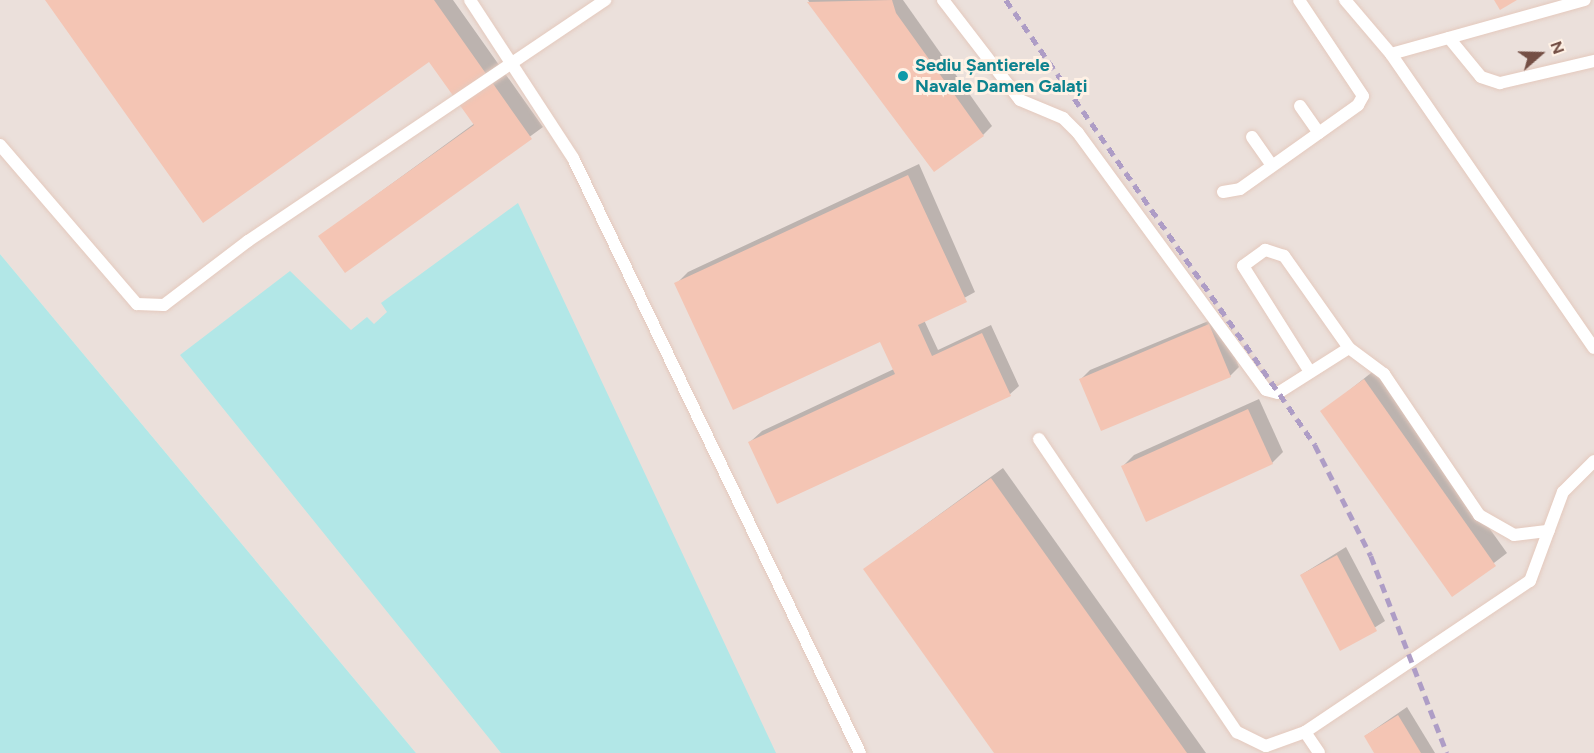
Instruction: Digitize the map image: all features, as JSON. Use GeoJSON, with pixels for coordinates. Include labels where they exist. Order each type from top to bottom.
{"type":"FeatureCollection","features":[{"type":"Feature","properties":{"kind":"lane"},"geometry":{"type":"LineString","coordinates":[[470,0],[513,61],[573,158],[860,753]]}},
{"type":"Feature","properties":{"kind":"lane"},"geometry":{"type":"LineString","coordinates":[[0,145],[137,304],[164,305],[513,61],[605,0]]}},
{"type":"Feature","properties":{"kind":"lane"},"geometry":{"type":"LineString","coordinates":[[943,0],[1020,100],[1063,118],[1078,133],[1266,390],[1278,393],[1349,348]]}},
{"type":"Feature","properties":{"kind":"lane"},"geometry":{"type":"LineString","coordinates":[[1223,192],[1240,189],[1319,133],[1364,96],[1299,0]]}},
{"type":"Feature","properties":{"kind":"lane"},"geometry":{"type":"LineString","coordinates":[[1345,0],[1391,54],[1594,348]]}},
{"type":"Feature","properties":{"kind":"lane"},"geometry":{"type":"LineString","coordinates":[[1391,54],[1585,0]]}},
{"type":"Feature","properties":{"kind":"lane"},"geometry":{"type":"LineString","coordinates":[[1449,38],[1481,77],[1500,83],[1594,61]]}},
{"type":"Feature","properties":{"kind":"lane"},"geometry":{"type":"LineString","coordinates":[[1300,106],[1319,133]]}},
{"type":"Feature","properties":{"kind":"lane"},"geometry":{"type":"LineString","coordinates":[[1252,137],[1272,166]]}},
{"type":"Feature","properties":{"kind":"lane"},"geometry":{"type":"LineString","coordinates":[[1310,372],[1243,266],[1250,258],[1265,250],[1284,256],[1349,348],[1384,374],[1479,515],[1514,536],[1550,531]]}},
{"type":"Feature","properties":{"kind":"lane"},"geometry":{"type":"LineString","coordinates":[[1039,439],[1237,732],[1266,746],[1305,732],[1530,581],[1563,492],[1594,461]]}},
{"type":"Feature","properties":{"kind":"lane"},"geometry":{"type":"LineString","coordinates":[[1305,732],[1319,753]]}},
{"type":"Feature","properties":{"kind":"shaded area"},"geometry":{"type":"Polygon","coordinates":[[[0,0],[1594,0],[1594,753],[416,753],[0,254],[0,0]]]}},
{"type":"Feature","properties":{"kind":"water"},"geometry":{"type":"Polygon","coordinates":[[[518,203],[776,753],[501,753],[180,355],[290,271],[351,330],[367,317],[374,324],[387,312],[381,303],[518,203]]]}},
{"type":"Feature","properties":{"kind":"water"},"geometry":{"type":"Polygon","coordinates":[[[0,254],[416,753],[0,753],[0,254]]]}},
{"type":"Feature","properties":{"kind":"building"},"geometry":{"type":"Polygon","coordinates":[[[45,0],[434,0],[532,139],[345,273],[318,236],[474,125],[429,62],[203,223],[45,0]]]}},
{"type":"Feature","properties":{"kind":"building","name":"Sediu Șantierele Navale Damen Galați"},"geometry":{"type":"Polygon","coordinates":[[[892,0],[896,13],[984,136],[934,172],[807,2],[892,0]]]}},
{"type":"Feature","properties":{"kind":"building"},"geometry":{"type":"Polygon","coordinates":[[[1494,0],[1517,0],[1500,10],[1494,0]]]}},
{"type":"Feature","properties":{"kind":"building"},"geometry":{"type":"Polygon","coordinates":[[[908,175],[967,302],[918,325],[932,356],[982,333],[1011,396],[777,504],[748,442],[895,374],[880,342],[733,410],[674,283],[908,175]]]}},
{"type":"Feature","properties":{"kind":"building"},"geometry":{"type":"Polygon","coordinates":[[[1209,324],[1231,377],[1101,431],[1079,379],[1209,324]]]}},
{"type":"Feature","properties":{"kind":"building"},"geometry":{"type":"Polygon","coordinates":[[[1364,379],[1496,566],[1452,597],[1320,411],[1364,379]]]}},
{"type":"Feature","properties":{"kind":"building"},"geometry":{"type":"Polygon","coordinates":[[[1248,409],[1273,464],[1146,522],[1121,466],[1248,409]]]}},
{"type":"Feature","properties":{"kind":"building"},"geometry":{"type":"Polygon","coordinates":[[[991,478],[1187,753],[994,753],[863,569],[991,478]]]}},
{"type":"Feature","properties":{"kind":"building"},"geometry":{"type":"Polygon","coordinates":[[[1337,555],[1377,631],[1340,651],[1300,575],[1337,555]]]}},
{"type":"Feature","properties":{"kind":"building"},"geometry":{"type":"Polygon","coordinates":[[[1398,715],[1421,753],[1374,753],[1364,736],[1398,715]]]}},
{"type":"Feature","properties":{"kind":"railway"},"geometry":{"type":"LineString","coordinates":[[1006,0],[1315,445],[1371,556],[1447,753]]}},
{"type":"Feature","properties":{"kind":"place","name":"Sediu Șantierele Navale Damen Galați"},"geometry":{"type":"Point","coordinates":[903,76]}}]}
